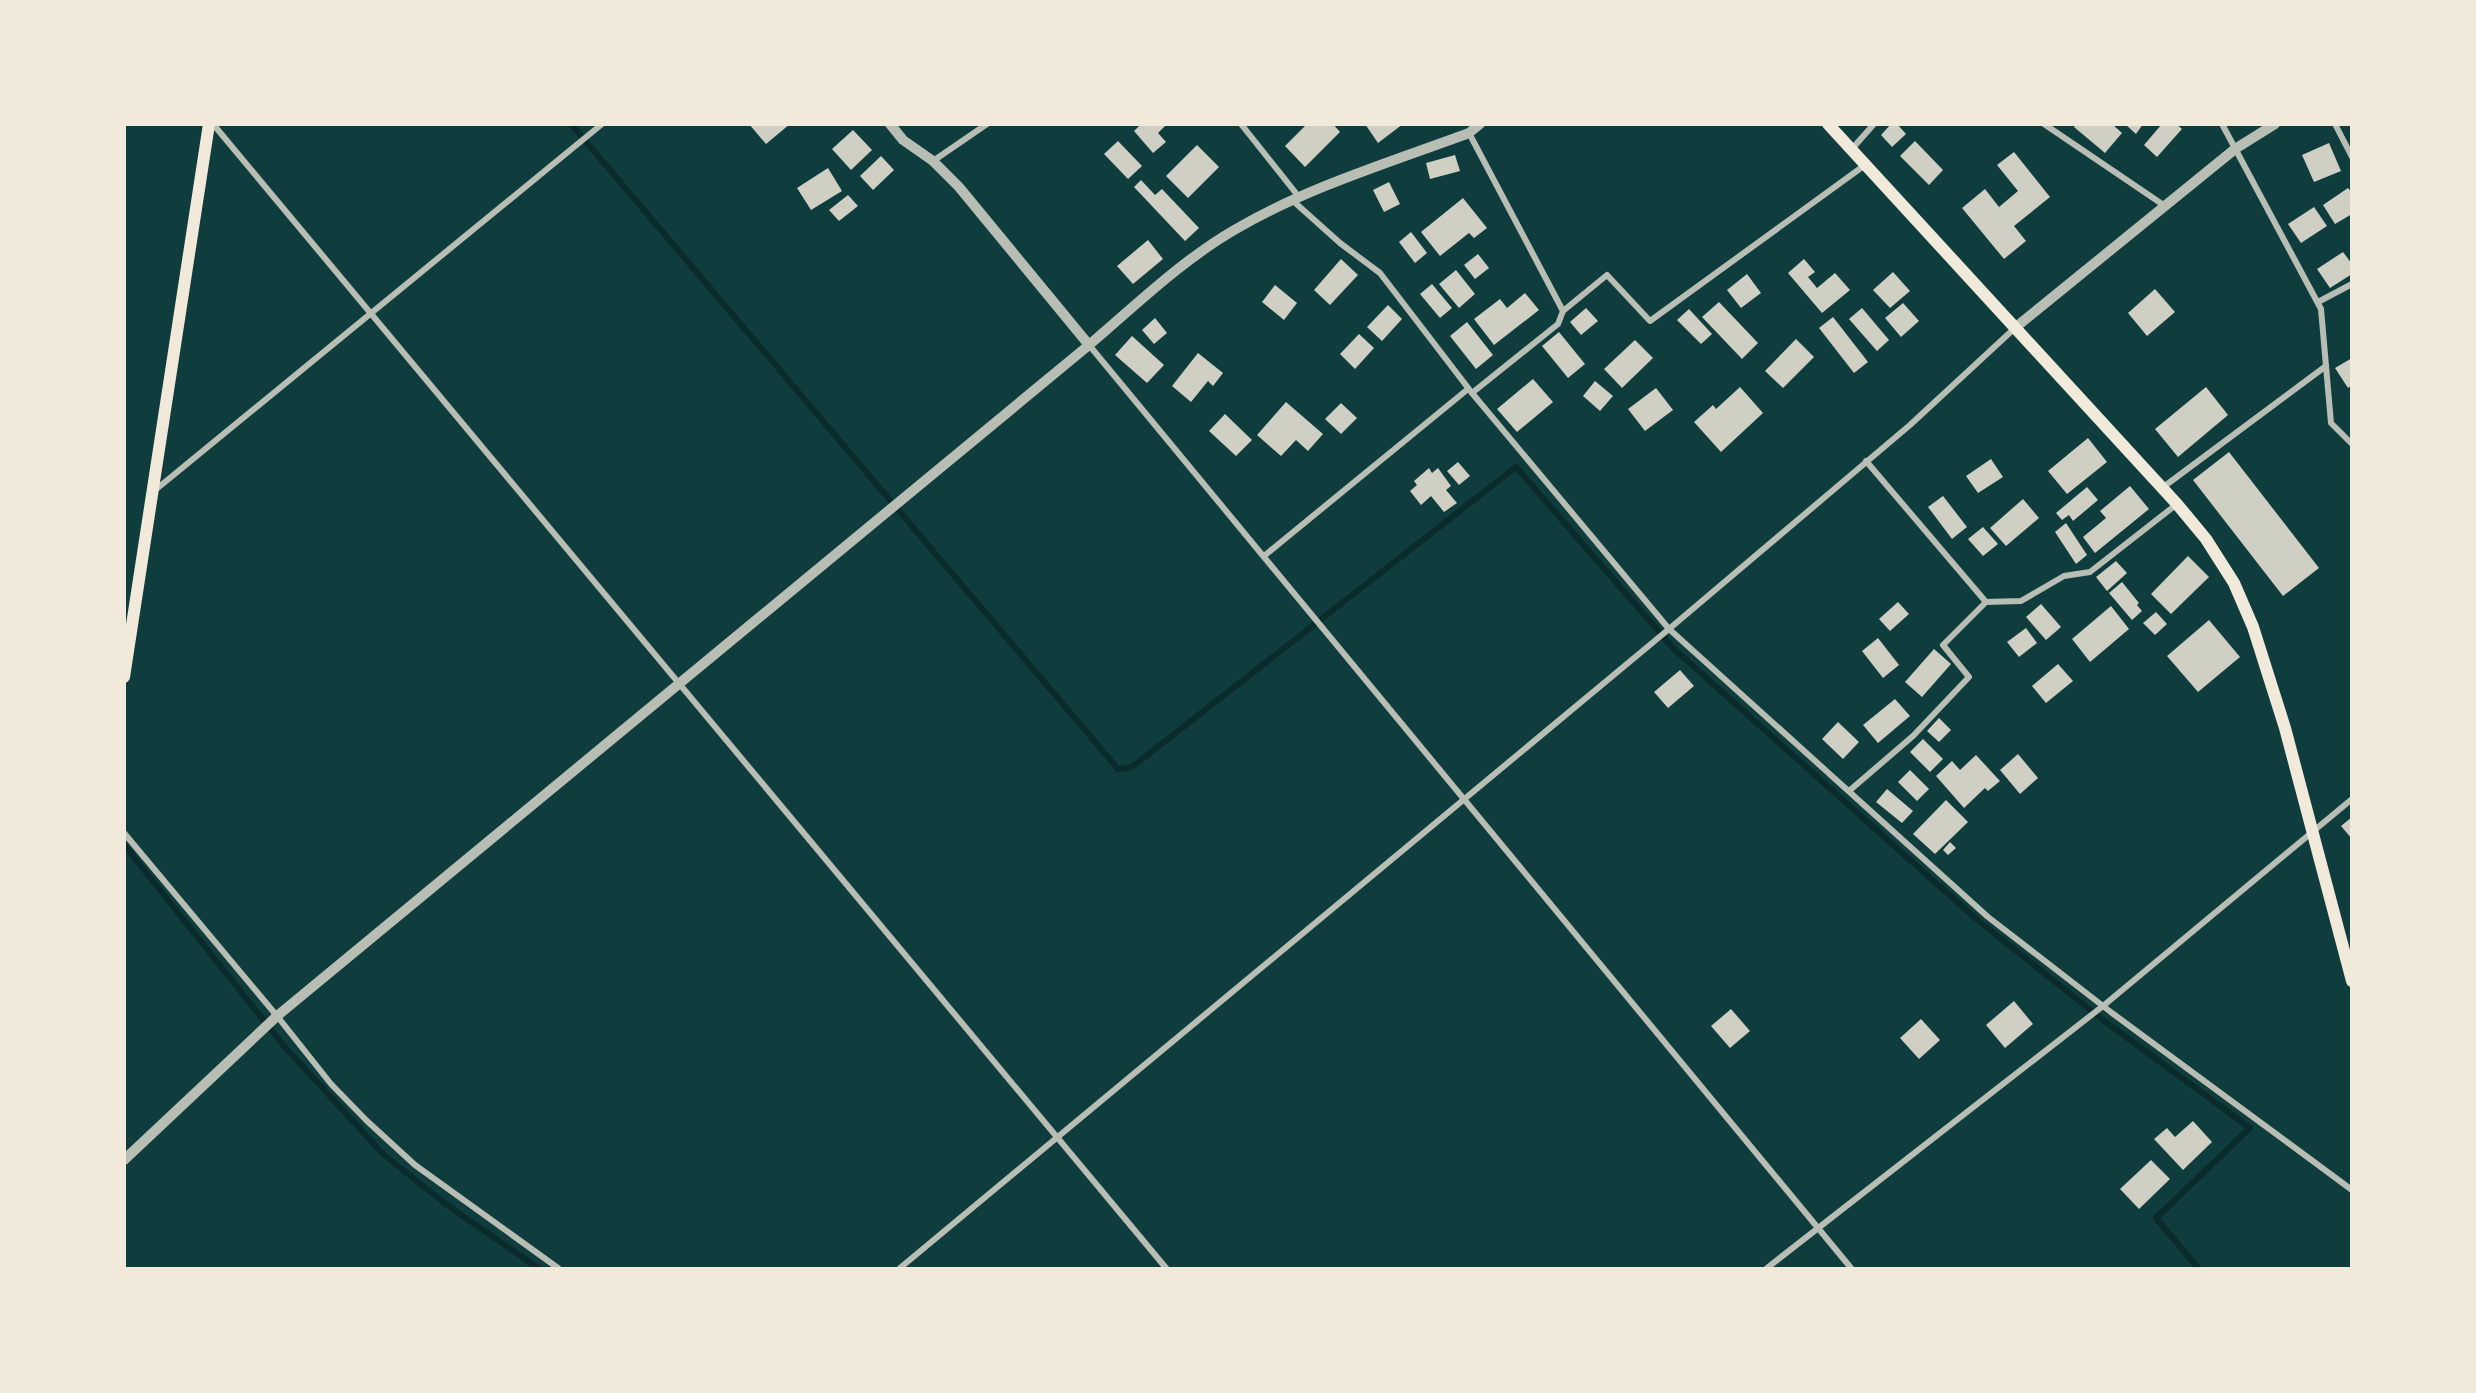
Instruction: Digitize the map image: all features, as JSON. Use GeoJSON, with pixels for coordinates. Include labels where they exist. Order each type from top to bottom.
{"type":"FeatureCollection","features":[{"type":"Feature","properties":{"kind":"main road"},"geometry":{"type":"LineString","coordinates":[[124,678],[211,124]]}},
{"type":"Feature","properties":{"kind":"main road"},"geometry":{"type":"LineString","coordinates":[[1828,124],[2177,504],[2218,557],[2234,583],[2253,627],[2285,728],[2352,981]]}},
{"type":"Feature","properties":{"kind":"street"},"geometry":{"type":"LineString","coordinates":[[211,124],[371,312],[1166,1269]]}},
{"type":"Feature","properties":{"kind":"street"},"geometry":{"type":"LineString","coordinates":[[153,492],[602,124]]}},
{"type":"Feature","properties":{"kind":"street"},"geometry":{"type":"LineString","coordinates":[[890,124],[903,140],[933,161],[959,187],[1851,1269]]}},
{"type":"Feature","properties":{"kind":"street"},"geometry":{"type":"LineString","coordinates":[[933,161],[987,124]]}},
{"type":"Feature","properties":{"kind":"street"},"geometry":{"type":"LineString","coordinates":[[1241,124],[1295,198],[1340,243],[1380,273],[1470,391],[1669,629],[1988,917],[2103,1006],[2352,1190]]}},
{"type":"Feature","properties":{"kind":"street"},"geometry":{"type":"LineString","coordinates":[[124,1160],[277,1016],[1089,345],[1191,258],[1236,229],[1295,198],[1469,133],[1480,124]]}},
{"type":"Feature","properties":{"kind":"street"},"geometry":{"type":"LineString","coordinates":[[1851,150],[1874,124]]}},
{"type":"Feature","properties":{"kind":"street"},"geometry":{"type":"LineString","coordinates":[[2044,124],[2165,206]]}},
{"type":"Feature","properties":{"kind":"street"},"geometry":{"type":"LineString","coordinates":[[2222,124],[2322,309],[2331,423],[2352,444]]}},
{"type":"Feature","properties":{"kind":"street"},"geometry":{"type":"LineString","coordinates":[[900,1269],[1669,629],[1866,461],[2016,327],[2235,149],[2275,124]]}},
{"type":"Feature","properties":{"kind":"street"},"geometry":{"type":"LineString","coordinates":[[2335,124],[2352,157]]}},
{"type":"Feature","properties":{"kind":"street"},"geometry":{"type":"LineString","coordinates":[[1469,133],[1563,311]]}},
{"type":"Feature","properties":{"kind":"street"},"geometry":{"type":"LineString","coordinates":[[1264,556],[1470,391],[1558,324],[1563,311],[1608,275],[1650,321],[1865,165]]}},
{"type":"Feature","properties":{"kind":"street"},"geometry":{"type":"LineString","coordinates":[[2318,302],[2352,284]]}},
{"type":"Feature","properties":{"kind":"street"},"geometry":{"type":"LineString","coordinates":[[2162,489],[2326,366]]}},
{"type":"Feature","properties":{"kind":"street"},"geometry":{"type":"LineString","coordinates":[[1866,461],[1986,602]]}},
{"type":"Feature","properties":{"kind":"street"},"geometry":{"type":"LineString","coordinates":[[1849,791],[1913,736],[1969,677],[1943,645],[1986,602],[2020,601],[2064,576],[2090,572],[2177,504]]}},
{"type":"Feature","properties":{"kind":"street"},"geometry":{"type":"LineString","coordinates":[[1767,1269],[1817,1227],[2103,1006],[2352,800]]}},
{"type":"Feature","properties":{"kind":"street"},"geometry":{"type":"LineString","coordinates":[[124,833],[331,1084],[407,1158],[478,1213],[558,1269]]}},
{"type":"Feature","properties":{"kind":"building"},"geometry":{"type":"Polygon","coordinates":[[[749,124],[790,124],[766,144],[749,124]]]}},
{"type":"Feature","properties":{"kind":"building"},"geometry":{"type":"Polygon","coordinates":[[[1141,124],[1167,124],[1158,133],[1166,142],[1153,153],[1134,131],[1141,124]]]}},
{"type":"Feature","properties":{"kind":"building"},"geometry":{"type":"Polygon","coordinates":[[[1307,124],[1333,124],[1340,132],[1305,167],[1285,146],[1307,124]]]}},
{"type":"Feature","properties":{"kind":"building"},"geometry":{"type":"Polygon","coordinates":[[[1365,124],[1403,124],[1378,143],[1365,124]]]}},
{"type":"Feature","properties":{"kind":"building"},"geometry":{"type":"Polygon","coordinates":[[[1891,124],[1897,124],[1906,134],[1892,147],[1881,135],[1891,124]]]}},
{"type":"Feature","properties":{"kind":"building"},"geometry":{"type":"Polygon","coordinates":[[[2076,124],[2112,124],[2122,133],[2105,153],[2074,127],[2076,124]]]}},
{"type":"Feature","properties":{"kind":"building"},"geometry":{"type":"Polygon","coordinates":[[[2125,124],[2143,124],[2136,134],[2125,124]]]}},
{"type":"Feature","properties":{"kind":"building"},"geometry":{"type":"Polygon","coordinates":[[[2162,124],[2176,124],[2182,129],[2157,157],[2144,145],[2162,124]]]}},
{"type":"Feature","properties":{"kind":"building"},"geometry":{"type":"Polygon","coordinates":[[[853,130],[872,150],[851,170],[832,149],[853,130]]]}},
{"type":"Feature","properties":{"kind":"building"},"geometry":{"type":"Polygon","coordinates":[[[1118,141],[1142,166],[1128,179],[1104,154],[1118,141]]]}},
{"type":"Feature","properties":{"kind":"building"},"geometry":{"type":"Polygon","coordinates":[[[1915,141],[1943,170],[1929,185],[1900,156],[1915,141]]]}},
{"type":"Feature","properties":{"kind":"building"},"geometry":{"type":"Polygon","coordinates":[[[2329,143],[2341,171],[2314,182],[2302,155],[2329,143]]]}},
{"type":"Feature","properties":{"kind":"building"},"geometry":{"type":"Polygon","coordinates":[[[1197,145],[1219,167],[1188,198],[1166,176],[1197,145]]]}},
{"type":"Feature","properties":{"kind":"building"},"geometry":{"type":"Polygon","coordinates":[[[2014,152],[2050,197],[2014,226],[2026,241],[2004,259],[1962,208],[1985,189],[1999,207],[2018,191],[1997,165],[2014,152]]]}},
{"type":"Feature","properties":{"kind":"building"},"geometry":{"type":"Polygon","coordinates":[[[1455,155],[1460,171],[1430,179],[1426,163],[1455,155]]]}},
{"type":"Feature","properties":{"kind":"building"},"geometry":{"type":"Polygon","coordinates":[[[881,156],[894,170],[873,190],[860,176],[881,156]]]}},
{"type":"Feature","properties":{"kind":"building"},"geometry":{"type":"Polygon","coordinates":[[[828,168],[842,191],[811,210],[797,188],[828,168]]]}},
{"type":"Feature","properties":{"kind":"building"},"geometry":{"type":"Polygon","coordinates":[[[1141,180],[1155,195],[1162,189],[1199,228],[1185,241],[1134,187],[1141,180]]]}},
{"type":"Feature","properties":{"kind":"building"},"geometry":{"type":"Polygon","coordinates":[[[1389,182],[1400,204],[1384,212],[1373,190],[1389,182]]]}},
{"type":"Feature","properties":{"kind":"building"},"geometry":{"type":"Polygon","coordinates":[[[2348,188],[2352,193],[2352,214],[2335,224],[2323,205],[2348,188]]]}},
{"type":"Feature","properties":{"kind":"building"},"geometry":{"type":"Polygon","coordinates":[[[848,195],[858,206],[839,221],[829,210],[848,195]]]}},
{"type":"Feature","properties":{"kind":"building"},"geometry":{"type":"Polygon","coordinates":[[[1463,198],[1487,228],[1474,238],[1469,233],[1440,256],[1421,232],[1463,198]]]}},
{"type":"Feature","properties":{"kind":"building"},"geometry":{"type":"Polygon","coordinates":[[[2314,207],[2327,226],[2301,243],[2288,224],[2314,207]]]}},
{"type":"Feature","properties":{"kind":"building"},"geometry":{"type":"Polygon","coordinates":[[[1411,232],[1427,253],[1415,263],[1399,242],[1411,232]]]}},
{"type":"Feature","properties":{"kind":"building"},"geometry":{"type":"Polygon","coordinates":[[[1148,240],[1163,259],[1133,284],[1117,266],[1148,240]]]}},
{"type":"Feature","properties":{"kind":"building"},"geometry":{"type":"Polygon","coordinates":[[[2343,252],[2352,264],[2352,274],[2330,288],[2317,269],[2343,252]]]}},
{"type":"Feature","properties":{"kind":"building"},"geometry":{"type":"Polygon","coordinates":[[[1478,254],[1489,268],[1475,279],[1464,265],[1478,254]]]}},
{"type":"Feature","properties":{"kind":"building"},"geometry":{"type":"Polygon","coordinates":[[[1341,259],[1358,275],[1330,305],[1314,290],[1341,259]]]}},
{"type":"Feature","properties":{"kind":"building"},"geometry":{"type":"Polygon","coordinates":[[[1804,259],[1815,272],[1808,277],[1817,288],[1835,273],[1850,290],[1822,313],[1788,273],[1804,259]]]}},
{"type":"Feature","properties":{"kind":"building"},"geometry":{"type":"Polygon","coordinates":[[[1456,270],[1475,294],[1459,308],[1439,284],[1456,270]]]}},
{"type":"Feature","properties":{"kind":"building"},"geometry":{"type":"Polygon","coordinates":[[[1893,272],[1910,291],[1890,308],[1873,290],[1893,272]]]}},
{"type":"Feature","properties":{"kind":"building"},"geometry":{"type":"Polygon","coordinates":[[[1747,274],[1761,293],[1741,308],[1727,290],[1747,274]]]}},
{"type":"Feature","properties":{"kind":"building"},"geometry":{"type":"Polygon","coordinates":[[[1432,284],[1452,308],[1440,318],[1420,294],[1432,284]]]}},
{"type":"Feature","properties":{"kind":"building"},"geometry":{"type":"Polygon","coordinates":[[[1275,285],[1297,303],[1284,320],[1262,302],[1275,285]]]}},
{"type":"Feature","properties":{"kind":"building"},"geometry":{"type":"Polygon","coordinates":[[[2155,289],[2175,312],[2147,336],[2128,313],[2155,289]]]}},
{"type":"Feature","properties":{"kind":"building"},"geometry":{"type":"Polygon","coordinates":[[[1525,293],[1539,310],[1494,345],[1474,319],[1500,299],[1507,308],[1525,293]]]}},
{"type":"Feature","properties":{"kind":"building"},"geometry":{"type":"Polygon","coordinates":[[[1719,302],[1758,343],[1742,359],[1702,317],[1719,302]]]}},
{"type":"Feature","properties":{"kind":"building"},"geometry":{"type":"Polygon","coordinates":[[[1903,303],[1919,321],[1901,337],[1885,318],[1903,303]]]}},
{"type":"Feature","properties":{"kind":"building"},"geometry":{"type":"Polygon","coordinates":[[[1388,305],[1402,319],[1382,341],[1367,327],[1388,305]]]}},
{"type":"Feature","properties":{"kind":"building"},"geometry":{"type":"Polygon","coordinates":[[[1586,308],[1598,321],[1581,335],[1570,322],[1586,308]]]}},
{"type":"Feature","properties":{"kind":"building"},"geometry":{"type":"Polygon","coordinates":[[[1862,308],[1889,340],[1877,351],[1849,319],[1862,308]]]}},
{"type":"Feature","properties":{"kind":"building"},"geometry":{"type":"Polygon","coordinates":[[[1689,309],[1712,334],[1701,344],[1677,320],[1689,309]]]}},
{"type":"Feature","properties":{"kind":"building"},"geometry":{"type":"Polygon","coordinates":[[[1833,317],[1868,362],[1854,373],[1819,328],[1833,317]]]}},
{"type":"Feature","properties":{"kind":"building"},"geometry":{"type":"Polygon","coordinates":[[[1155,318],[1167,333],[1154,344],[1142,330],[1155,318]]]}},
{"type":"Feature","properties":{"kind":"building"},"geometry":{"type":"Polygon","coordinates":[[[1467,322],[1493,355],[1476,369],[1450,336],[1467,322]]]}},
{"type":"Feature","properties":{"kind":"building"},"geometry":{"type":"Polygon","coordinates":[[[1559,332],[1585,364],[1568,378],[1542,346],[1559,332]]]}},
{"type":"Feature","properties":{"kind":"building"},"geometry":{"type":"Polygon","coordinates":[[[1359,334],[1374,348],[1355,369],[1340,354],[1359,334]]]}},
{"type":"Feature","properties":{"kind":"building"},"geometry":{"type":"Polygon","coordinates":[[[1132,336],[1164,365],[1147,383],[1115,355],[1132,336]]]}},
{"type":"Feature","properties":{"kind":"building"},"geometry":{"type":"Polygon","coordinates":[[[1796,339],[1814,357],[1783,388],[1765,371],[1796,339]]]}},
{"type":"Feature","properties":{"kind":"building"},"geometry":{"type":"Polygon","coordinates":[[[1635,340],[1653,358],[1622,388],[1604,369],[1635,340]]]}},
{"type":"Feature","properties":{"kind":"building"},"geometry":{"type":"Polygon","coordinates":[[[1198,353],[1223,373],[1213,386],[1208,381],[1191,402],[1172,386],[1198,353]]]}},
{"type":"Feature","properties":{"kind":"building"},"geometry":{"type":"Polygon","coordinates":[[[2352,358],[2352,385],[2348,388],[2335,368],[2352,358]]]}},
{"type":"Feature","properties":{"kind":"building"},"geometry":{"type":"Polygon","coordinates":[[[1533,379],[1553,402],[1517,432],[1497,409],[1533,379]]]}},
{"type":"Feature","properties":{"kind":"building"},"geometry":{"type":"Polygon","coordinates":[[[1595,381],[1613,396],[1600,411],[1583,396],[1595,381]]]}},
{"type":"Feature","properties":{"kind":"building"},"geometry":{"type":"Polygon","coordinates":[[[1740,387],[1763,413],[1721,452],[1694,422],[1713,405],[1716,409],[1740,387]]]}},
{"type":"Feature","properties":{"kind":"building"},"geometry":{"type":"Polygon","coordinates":[[[2206,387],[2228,415],[2178,457],[2155,429],[2206,387]]]}},
{"type":"Feature","properties":{"kind":"building"},"geometry":{"type":"Polygon","coordinates":[[[1656,388],[1673,410],[1645,431],[1628,409],[1656,388]]]}},
{"type":"Feature","properties":{"kind":"building"},"geometry":{"type":"Polygon","coordinates":[[[1286,402],[1323,434],[1308,451],[1296,440],[1281,456],[1257,435],[1286,402]]]}},
{"type":"Feature","properties":{"kind":"building"},"geometry":{"type":"Polygon","coordinates":[[[1341,403],[1357,418],[1341,434],[1325,419],[1341,403]]]}},
{"type":"Feature","properties":{"kind":"building"},"geometry":{"type":"Polygon","coordinates":[[[1225,414],[1252,440],[1236,456],[1209,431],[1225,414]]]}},
{"type":"Feature","properties":{"kind":"building"},"geometry":{"type":"Polygon","coordinates":[[[2088,438],[2107,462],[2067,494],[2048,471],[2088,438]]]}},
{"type":"Feature","properties":{"kind":"building"},"geometry":{"type":"Polygon","coordinates":[[[2229,452],[2319,568],[2283,596],[2193,480],[2229,452]]]}},
{"type":"Feature","properties":{"kind":"building"},"geometry":{"type":"Polygon","coordinates":[[[1991,459],[2003,477],[1978,493],[1966,476],[1991,459]]]}},
{"type":"Feature","properties":{"kind":"building"},"geometry":{"type":"Polygon","coordinates":[[[1458,462],[1470,476],[1459,485],[1447,471],[1458,462]]]}},
{"type":"Feature","properties":{"kind":"building"},"geometry":{"type":"Polygon","coordinates":[[[1429,468],[1432,473],[1438,468],[1451,486],[1446,490],[1457,503],[1444,512],[1431,496],[1421,505],[1410,491],[1417,485],[1414,481],[1429,468]]]}},
{"type":"Feature","properties":{"kind":"building"},"geometry":{"type":"Polygon","coordinates":[[[2130,486],[2149,509],[2095,553],[2083,537],[2106,518],[2100,511],[2130,486]]]}},
{"type":"Feature","properties":{"kind":"building"},"geometry":{"type":"Polygon","coordinates":[[[2087,487],[2098,500],[2073,521],[2069,515],[2062,520],[2056,513],[2087,487]]]}},
{"type":"Feature","properties":{"kind":"building"},"geometry":{"type":"Polygon","coordinates":[[[1943,496],[1967,527],[1952,539],[1928,507],[1943,496]]]}},
{"type":"Feature","properties":{"kind":"building"},"geometry":{"type":"Polygon","coordinates":[[[2023,499],[2039,518],[2006,546],[1990,528],[2023,499]]]}},
{"type":"Feature","properties":{"kind":"building"},"geometry":{"type":"Polygon","coordinates":[[[2066,523],[2087,555],[2076,564],[2055,532],[2066,523]]]}},
{"type":"Feature","properties":{"kind":"building"},"geometry":{"type":"Polygon","coordinates":[[[1983,527],[1998,544],[1983,556],[1968,539],[1983,527]]]}},
{"type":"Feature","properties":{"kind":"building"},"geometry":{"type":"Polygon","coordinates":[[[2188,556],[2209,577],[2171,614],[2151,594],[2188,556]]]}},
{"type":"Feature","properties":{"kind":"building"},"geometry":{"type":"Polygon","coordinates":[[[2116,561],[2127,573],[2107,591],[2096,577],[2116,561]]]}},
{"type":"Feature","properties":{"kind":"building"},"geometry":{"type":"Polygon","coordinates":[[[2122,582],[2139,603],[2137,605],[2142,611],[2132,620],[2109,593],[2122,582]]]}},
{"type":"Feature","properties":{"kind":"building"},"geometry":{"type":"Polygon","coordinates":[[[1898,602],[1909,614],[1890,631],[1879,619],[1898,602]]]}},
{"type":"Feature","properties":{"kind":"building"},"geometry":{"type":"Polygon","coordinates":[[[2041,604],[2061,627],[2046,640],[2026,617],[2041,604]]]}},
{"type":"Feature","properties":{"kind":"building"},"geometry":{"type":"Polygon","coordinates":[[[2111,606],[2129,629],[2090,662],[2072,639],[2111,606]]]}},
{"type":"Feature","properties":{"kind":"building"},"geometry":{"type":"Polygon","coordinates":[[[2156,612],[2167,624],[2155,635],[2143,623],[2156,612]]]}},
{"type":"Feature","properties":{"kind":"building"},"geometry":{"type":"Polygon","coordinates":[[[2209,620],[2240,657],[2198,692],[2167,656],[2209,620]]]}},
{"type":"Feature","properties":{"kind":"building"},"geometry":{"type":"Polygon","coordinates":[[[2026,628],[2037,643],[2019,657],[2007,642],[2026,628]]]}},
{"type":"Feature","properties":{"kind":"building"},"geometry":{"type":"Polygon","coordinates":[[[1878,638],[1899,665],[1883,678],[1862,651],[1878,638]]]}},
{"type":"Feature","properties":{"kind":"building"},"geometry":{"type":"Polygon","coordinates":[[[1934,649],[1951,664],[1922,697],[1905,682],[1934,649]]]}},
{"type":"Feature","properties":{"kind":"building"},"geometry":{"type":"Polygon","coordinates":[[[2058,664],[2073,681],[2046,703],[2032,686],[2058,664]]]}},
{"type":"Feature","properties":{"kind":"building"},"geometry":{"type":"Polygon","coordinates":[[[1680,670],[1694,686],[1668,708],[1654,692],[1680,670]]]}},
{"type":"Feature","properties":{"kind":"building"},"geometry":{"type":"Polygon","coordinates":[[[1895,699],[1910,716],[1878,743],[1863,725],[1895,699]]]}},
{"type":"Feature","properties":{"kind":"building"},"geometry":{"type":"Polygon","coordinates":[[[1939,718],[1951,730],[1939,742],[1927,731],[1939,718]]]}},
{"type":"Feature","properties":{"kind":"building"},"geometry":{"type":"Polygon","coordinates":[[[1838,722],[1859,742],[1843,759],[1822,739],[1838,722]]]}},
{"type":"Feature","properties":{"kind":"building"},"geometry":{"type":"Polygon","coordinates":[[[1923,739],[1943,759],[1930,772],[1910,752],[1923,739]]]}},
{"type":"Feature","properties":{"kind":"building"},"geometry":{"type":"Polygon","coordinates":[[[2018,754],[2038,778],[2020,794],[2000,770],[2018,754]]]}},
{"type":"Feature","properties":{"kind":"building"},"geometry":{"type":"Polygon","coordinates":[[[1976,755],[2000,781],[1988,791],[1985,788],[1964,808],[1936,776],[1952,761],[1960,770],[1976,755]]]}},
{"type":"Feature","properties":{"kind":"building"},"geometry":{"type":"Polygon","coordinates":[[[1910,770],[1929,789],[1917,801],[1898,782],[1910,770]]]}},
{"type":"Feature","properties":{"kind":"building"},"geometry":{"type":"Polygon","coordinates":[[[1887,789],[1913,811],[1902,823],[1876,802],[1887,789]]]}},
{"type":"Feature","properties":{"kind":"building"},"geometry":{"type":"Polygon","coordinates":[[[1946,800],[1968,822],[1935,854],[1913,834],[1946,800]]]}},
{"type":"Feature","properties":{"kind":"building"},"geometry":{"type":"Polygon","coordinates":[[[2352,817],[2352,839],[2341,826],[2352,817]]]}},
{"type":"Feature","properties":{"kind":"building"},"geometry":{"type":"Polygon","coordinates":[[[1950,842],[1956,848],[1948,855],[1943,850],[1950,842]]]}},
{"type":"Feature","properties":{"kind":"building"},"geometry":{"type":"Polygon","coordinates":[[[2014,1001],[2033,1024],[2005,1048],[1986,1025],[2014,1001]]]}},
{"type":"Feature","properties":{"kind":"building"},"geometry":{"type":"Polygon","coordinates":[[[1731,1009],[1750,1031],[1730,1048],[1711,1026],[1731,1009]]]}},
{"type":"Feature","properties":{"kind":"building"},"geometry":{"type":"Polygon","coordinates":[[[1921,1019],[1940,1040],[1919,1059],[1900,1038],[1921,1019]]]}},
{"type":"Feature","properties":{"kind":"building"},"geometry":{"type":"Polygon","coordinates":[[[2193,1121],[2212,1142],[2183,1170],[2154,1139],[2167,1128],[2175,1137],[2193,1121]]]}},
{"type":"Feature","properties":{"kind":"building"},"geometry":{"type":"Polygon","coordinates":[[[2151,1160],[2170,1179],[2139,1209],[2120,1189],[2151,1160]]]}},
{"type":"Feature","properties":{"kind":"waterway"},"geometry":{"type":"LineString","coordinates":[[571,124],[1118,769],[1132,767],[1516,467],[1674,649],[1975,918],[2103,1020],[2250,1128],[2156,1218],[2198,1268]]}},
{"type":"Feature","properties":{"kind":"waterway"},"geometry":{"type":"LineString","coordinates":[[125,846],[284,1046],[384,1155],[447,1205],[538,1268]]}}]}
